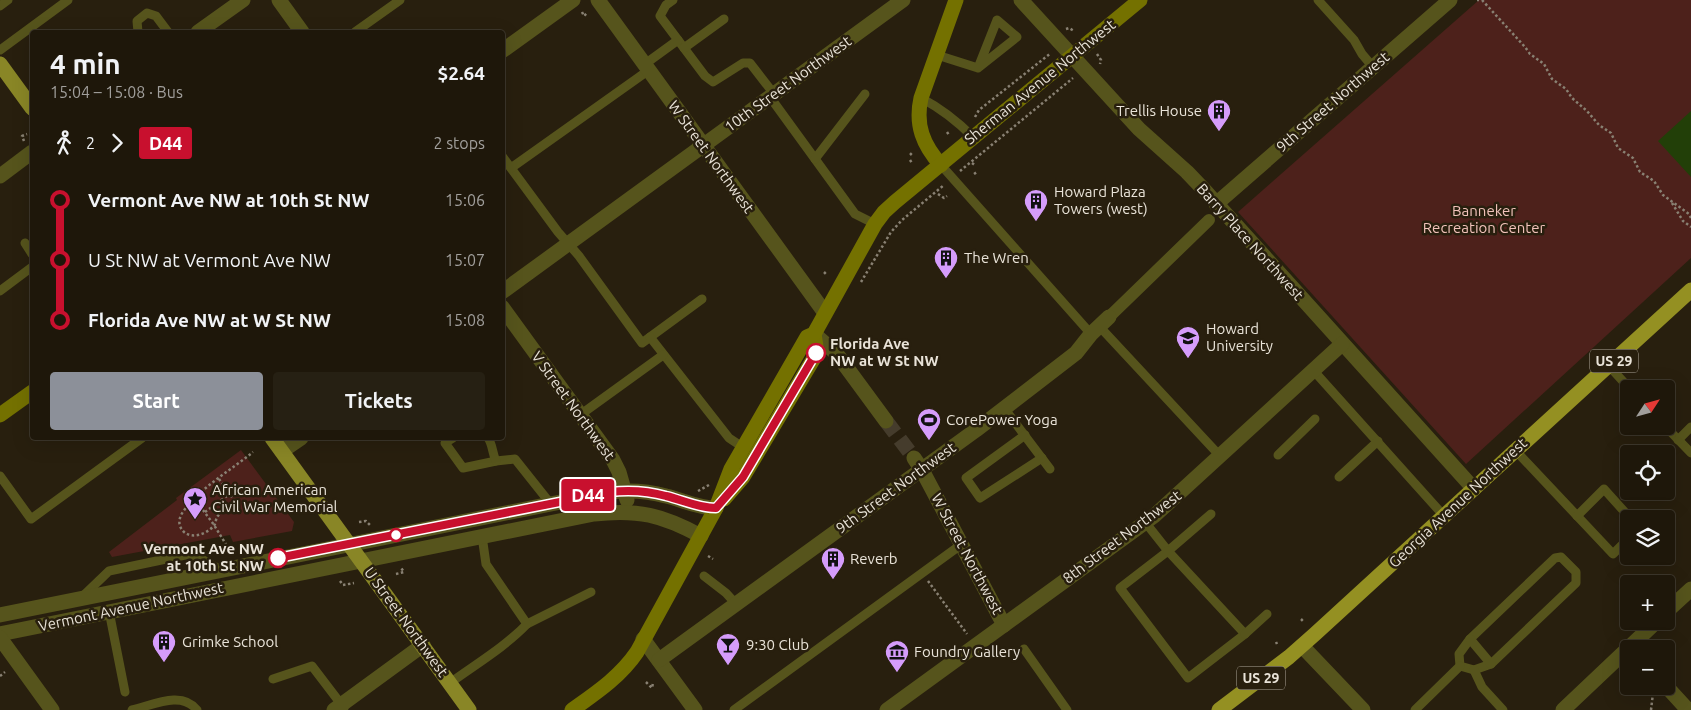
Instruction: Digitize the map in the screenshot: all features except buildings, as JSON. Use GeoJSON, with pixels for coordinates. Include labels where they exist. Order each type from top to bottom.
{"type":"FeatureCollection","features":[{"type":"Feature","properties":{"kind":"highway","name":"Georgia Avenue Northwest"},"geometry":{"type":"LineString","coordinates":[[1219,710],[1302,646],[1691,290]]}},
{"type":"Feature","properties":{"kind":"main road"},"geometry":{"type":"LineString","coordinates":[[940,165],[929,150],[922,135],[919,113],[921,98],[956,0]]}},
{"type":"Feature","properties":{"kind":"main road","name":"Sherman Avenue Northwest"},"geometry":{"type":"LineString","coordinates":[[814,334],[875,224],[884,212],[1140,0]]}},
{"type":"Feature","properties":{"kind":"main road"},"geometry":{"type":"LineString","coordinates":[[0,64],[30,105]]}},
{"type":"Feature","properties":{"kind":"main road"},"geometry":{"type":"LineString","coordinates":[[572,710],[607,685],[633,657],[716,508],[731,470],[807,338],[814,334],[816,353],[743,477],[716,508]]}},
{"type":"Feature","properties":{"kind":"main road"},"geometry":{"type":"LineString","coordinates":[[0,415],[30,393]]}},
{"type":"Feature","properties":{"kind":"main road","name":"U Street Northwest"},"geometry":{"type":"LineString","coordinates":[[273,440],[469,710]]}},
{"type":"Feature","properties":{"kind":"street"},"geometry":{"type":"LineString","coordinates":[[201,30],[242,0]]}},
{"type":"Feature","properties":{"kind":"street"},"geometry":{"type":"LineString","coordinates":[[279,0],[301,30]]}},
{"type":"Feature","properties":{"kind":"street","name":"W Street Northwest"},"geometry":{"type":"LineString","coordinates":[[598,0],[825,313]]}},
{"type":"Feature","properties":{"kind":"street","name":"10th Street Northwest"},"geometry":{"type":"LineString","coordinates":[[505,290],[903,0]]}},
{"type":"Feature","properties":{"kind":"street","name":"Barry Place Northwest"},"geometry":{"type":"LineString","coordinates":[[1021,0],[1139,129],[1187,172],[1474,489]]}},
{"type":"Feature","properties":{"kind":"street","name":"9th Street Northwest"},"geometry":{"type":"LineString","coordinates":[[1216,204],[1373,67],[1441,3]]}},
{"type":"Feature","properties":{"kind":"street"},"geometry":{"type":"LineString","coordinates":[[505,49],[578,6]]}},
{"type":"Feature","properties":{"kind":"street"},"geometry":{"type":"LineString","coordinates":[[0,176],[29,148]]}},
{"type":"Feature","properties":{"kind":"street","name":"9th Street Northwest"},"geometry":{"type":"LineString","coordinates":[[659,660],[736,604],[918,464],[1004,408],[1076,353],[1100,325],[1210,220]]}},
{"type":"Feature","properties":{"kind":"street","name":"V Street Northwest"},"geometry":{"type":"LineString","coordinates":[[505,311],[613,460],[625,491],[629,512]]}},
{"type":"Feature","properties":{"kind":"street"},"geometry":{"type":"LineString","coordinates":[[814,334],[836,353],[886,421]]}},
{"type":"Feature","properties":{"kind":"street","name":"8th Street Northwest"},"geometry":{"type":"LineString","coordinates":[[888,710],[1146,522],[1174,499],[1342,344]]}},
{"type":"Feature","properties":{"kind":"street"},"geometry":{"type":"LineString","coordinates":[[282,452],[298,440]]}},
{"type":"Feature","properties":{"kind":"street","name":"W Street Northwest"},"geometry":{"type":"LineString","coordinates":[[918,464],[1004,625]]}},
{"type":"Feature","properties":{"kind":"street","name":"Vermont Avenue Northwest"},"geometry":{"type":"LineString","coordinates":[[0,615],[605,492],[652,493],[684,501],[702,508],[716,508]]}},
{"type":"Feature","properties":{"kind":"street","name":"Vermont Avenue Northwest"},"geometry":{"type":"LineString","coordinates":[[0,634],[594,514],[646,513],[665,518],[701,536]]}},
{"type":"Feature","properties":{"kind":"street"},"geometry":{"type":"LineString","coordinates":[[200,574],[203,592]]}},
{"type":"Feature","properties":{"kind":"street"},"geometry":{"type":"LineString","coordinates":[[1675,604],[1691,589]]}},
{"type":"Feature","properties":{"kind":"street"},"geometry":{"type":"LineString","coordinates":[[1639,640],[1648,630]]}},
{"type":"Feature","properties":{"kind":"street"},"geometry":{"type":"LineString","coordinates":[[0,638],[52,710]]}},
{"type":"Feature","properties":{"kind":"street"},"geometry":{"type":"LineString","coordinates":[[643,639],[695,710]]}},
{"type":"Feature","properties":{"kind":"street"},"geometry":{"type":"LineString","coordinates":[[340,708],[423,645]]}},
{"type":"Feature","properties":{"kind":"street"},"geometry":{"type":"LineString","coordinates":[[1302,646],[1362,710]]}},
{"type":"Feature","properties":{"kind":"street"},"geometry":{"type":"LineString","coordinates":[[1562,710],[1620,658]]}},
{"type":"Feature","properties":{"kind":"street"},"geometry":{"type":"LineString","coordinates":[[1670,695],[1687,705]]}},
{"type":"Feature","properties":{"kind":"lane"},"geometry":{"type":"LineString","coordinates":[[0,6],[8,0]]}},
{"type":"Feature","properties":{"kind":"lane"},"geometry":{"type":"LineString","coordinates":[[0,50],[68,0]]}},
{"type":"Feature","properties":{"kind":"lane"},"geometry":{"type":"LineString","coordinates":[[358,30],[400,0]]}},
{"type":"Feature","properties":{"kind":"lane"},"geometry":{"type":"LineString","coordinates":[[674,0],[666,5],[660,16],[705,76],[714,82],[743,63],[750,62],[815,160],[855,214],[875,224]]}},
{"type":"Feature","properties":{"kind":"lane"},"geometry":{"type":"LineString","coordinates":[[1318,0],[1354,40],[1362,54],[1373,67]]}},
{"type":"Feature","properties":{"kind":"lane"},"geometry":{"type":"LineString","coordinates":[[138,30],[137,21],[147,13],[156,16],[166,30]]}},
{"type":"Feature","properties":{"kind":"lane"},"geometry":{"type":"LineString","coordinates":[[511,168],[647,67],[724,18]]}},
{"type":"Feature","properties":{"kind":"lane"},"geometry":{"type":"LineString","coordinates":[[997,20],[1017,37],[978,68],[981,60],[997,20]]}},
{"type":"Feature","properties":{"kind":"lane"},"geometry":{"type":"LineString","coordinates":[[937,55],[978,68]]}},
{"type":"Feature","properties":{"kind":"lane"},"geometry":{"type":"LineString","coordinates":[[815,160],[865,94]]}},
{"type":"Feature","properties":{"kind":"lane"},"geometry":{"type":"LineString","coordinates":[[921,98],[956,119],[973,137]]}},
{"type":"Feature","properties":{"kind":"lane"},"geometry":{"type":"LineString","coordinates":[[505,160],[642,343],[702,299]]}},
{"type":"Feature","properties":{"kind":"lane"},"geometry":{"type":"LineString","coordinates":[[940,165],[1100,325],[1220,456]]}},
{"type":"Feature","properties":{"kind":"lane"},"geometry":{"type":"LineString","coordinates":[[25,243],[30,251]]}},
{"type":"Feature","properties":{"kind":"lane"},"geometry":{"type":"LineString","coordinates":[[0,291],[30,268]]}},
{"type":"Feature","properties":{"kind":"lane"},"geometry":{"type":"LineString","coordinates":[[650,337],[729,438],[744,448]]}},
{"type":"Feature","properties":{"kind":"lane"},"geometry":{"type":"LineString","coordinates":[[580,415],[663,355]]}},
{"type":"Feature","properties":{"kind":"lane"},"geometry":{"type":"LineString","coordinates":[[1609,366],[1622,380]]}},
{"type":"Feature","properties":{"kind":"lane"},"geometry":{"type":"LineString","coordinates":[[1313,370],[1444,516]]}},
{"type":"Feature","properties":{"kind":"lane"},"geometry":{"type":"LineString","coordinates":[[1004,408],[1050,469]]}},
{"type":"Feature","properties":{"kind":"lane"},"geometry":{"type":"LineString","coordinates":[[1278,455],[1315,419]]}},
{"type":"Feature","properties":{"kind":"lane"},"geometry":{"type":"LineString","coordinates":[[1678,440],[1691,427]]}},
{"type":"Feature","properties":{"kind":"lane"},"geometry":{"type":"LineString","coordinates":[[1673,435],[1691,453]]}},
{"type":"Feature","properties":{"kind":"lane"},"geometry":{"type":"LineString","coordinates":[[1025,436],[966,478],[980,498],[1042,458]]}},
{"type":"Feature","properties":{"kind":"lane"},"geometry":{"type":"LineString","coordinates":[[0,476],[31,519],[139,440]]}},
{"type":"Feature","properties":{"kind":"lane"},"geometry":{"type":"LineString","coordinates":[[450,440],[445,443],[463,468],[515,459],[550,503]]}},
{"type":"Feature","properties":{"kind":"lane"},"geometry":{"type":"LineString","coordinates":[[490,440],[496,461]]}},
{"type":"Feature","properties":{"kind":"lane"},"geometry":{"type":"LineString","coordinates":[[1339,477],[1378,442]]}},
{"type":"Feature","properties":{"kind":"lane"},"geometry":{"type":"LineString","coordinates":[[1515,450],[1613,554],[1620,547]]}},
{"type":"Feature","properties":{"kind":"lane"},"geometry":{"type":"LineString","coordinates":[[1577,516],[1604,488],[1623,510]]}},
{"type":"Feature","properties":{"kind":"lane"},"geometry":{"type":"LineString","coordinates":[[1211,514],[1168,551],[1120,588],[1188,678],[1245,634],[1267,614]]}},
{"type":"Feature","properties":{"kind":"lane"},"geometry":{"type":"LineString","coordinates":[[1146,522],[1168,551],[1245,634]]}},
{"type":"Feature","properties":{"kind":"lane"},"geometry":{"type":"LineString","coordinates":[[482,536],[486,564],[527,624]]}},
{"type":"Feature","properties":{"kind":"lane"},"geometry":{"type":"LineString","coordinates":[[734,710],[962,544]]}},
{"type":"Feature","properties":{"kind":"lane"},"geometry":{"type":"LineString","coordinates":[[81,598],[109,571],[190,554],[221,570]]}},
{"type":"Feature","properties":{"kind":"lane"},"geometry":{"type":"LineString","coordinates":[[196,556],[200,574]]}},
{"type":"Feature","properties":{"kind":"lane"},"geometry":{"type":"LineString","coordinates":[[1561,557],[1576,572],[1576,583],[1491,664],[1474,670],[1460,666],[1458,654],[1470,639],[1555,558],[1561,557]]}},
{"type":"Feature","properties":{"kind":"lane"},"geometry":{"type":"LineString","coordinates":[[704,576],[726,593],[736,604]]}},
{"type":"Feature","properties":{"kind":"lane"},"geometry":{"type":"LineString","coordinates":[[450,682],[508,641],[527,624],[591,592]]}},
{"type":"Feature","properties":{"kind":"lane"},"geometry":{"type":"LineString","coordinates":[[109,611],[125,692]]}},
{"type":"Feature","properties":{"kind":"lane"},"geometry":{"type":"LineString","coordinates":[[1470,639],[1491,664]]}},
{"type":"Feature","properties":{"kind":"lane"},"geometry":{"type":"LineString","coordinates":[[1024,649],[1067,710]]}},
{"type":"Feature","properties":{"kind":"lane"},"geometry":{"type":"LineString","coordinates":[[273,679],[312,666],[340,708]]}},
{"type":"Feature","properties":{"kind":"lane"},"geometry":{"type":"LineString","coordinates":[[1415,710],[1460,666]]}},
{"type":"Feature","properties":{"kind":"lane"},"geometry":{"type":"LineString","coordinates":[[1474,670],[1482,687],[1503,710]]}},
{"type":"Feature","properties":{"kind":"lane"},"geometry":{"type":"LineString","coordinates":[[132,710],[174,699],[182,699],[197,710]]}},
{"type":"Feature","properties":{"kind":"path"},"geometry":{"type":"LineString","coordinates":[[1479,0],[1526,47],[1530,54],[1544,64],[1552,79],[1566,89],[1572,98],[1599,125],[1611,133],[1618,148],[1633,158],[1640,172],[1654,180],[1663,195],[1691,218]]}},
{"type":"Feature","properties":{"kind":"path"},"geometry":{"type":"LineString","coordinates":[[578,6],[584,16],[587,14]]}},
{"type":"Feature","properties":{"kind":"path"},"geometry":{"type":"LineString","coordinates":[[1069,28],[1074,31]]}},
{"type":"Feature","properties":{"kind":"path"},"geometry":{"type":"LineString","coordinates":[[1097,54],[1101,60],[1098,67]]}},
{"type":"Feature","properties":{"kind":"path"},"geometry":{"type":"LineString","coordinates":[[27,134],[22,136],[29,148]]}},
{"type":"Feature","properties":{"kind":"path"},"geometry":{"type":"LineString","coordinates":[[938,194],[944,198],[946,196]]}},
{"type":"Feature","properties":{"kind":"path"},"geometry":{"type":"LineString","coordinates":[[858,288],[891,232],[902,220],[930,197]]}},
{"type":"Feature","properties":{"kind":"path"},"geometry":{"type":"LineString","coordinates":[[1670,200],[1683,221],[1691,227]]}},
{"type":"Feature","properties":{"kind":"path"},"geometry":{"type":"LineString","coordinates":[[219,479],[236,503],[217,517],[214,525],[205,533],[197,536],[186,534],[180,526],[179,519],[194,498],[253,452]]}},
{"type":"Feature","properties":{"kind":"path"},"geometry":{"type":"LineString","coordinates":[[702,488],[709,485]]}},
{"type":"Feature","properties":{"kind":"path"},"geometry":{"type":"LineString","coordinates":[[205,512],[235,490]]}},
{"type":"Feature","properties":{"kind":"path"},"geometry":{"type":"LineString","coordinates":[[194,498],[214,525],[226,546]]}},
{"type":"Feature","properties":{"kind":"path"},"geometry":{"type":"LineString","coordinates":[[359,522],[366,521],[371,526]]}},
{"type":"Feature","properties":{"kind":"path"},"geometry":{"type":"LineString","coordinates":[[708,556],[712,559]]}},
{"type":"Feature","properties":{"kind":"path"},"geometry":{"type":"LineString","coordinates":[[396,574],[404,572],[400,566]]}},
{"type":"Feature","properties":{"kind":"path"},"geometry":{"type":"LineString","coordinates":[[338,578],[343,585],[354,583]]}},
{"type":"Feature","properties":{"kind":"path"},"geometry":{"type":"LineString","coordinates":[[930,584],[967,634]]}},
{"type":"Feature","properties":{"kind":"path"},"geometry":{"type":"LineString","coordinates":[[0,676],[5,672]]}},
{"type":"Feature","properties":{"kind":"path"},"geometry":{"type":"LineString","coordinates":[[646,682],[652,688],[653,683]]}},
{"type":"Feature","properties":{"kind":"path"},"geometry":{"type":"LineString","coordinates":[[1651,710],[1657,695]]}},
{"type":"Feature","properties":{"kind":"green space","name":"Banneker Recreation Center"},"geometry":{"type":"Polygon","coordinates":[[[1479,0],[1691,0],[1691,258],[1466,464],[1238,212],[1479,0]]]}},
{"type":"Feature","properties":{"kind":"green space"},"geometry":{"type":"Polygon","coordinates":[[[241,450],[294,522],[292,531],[233,542],[230,535],[112,557],[109,552],[177,500],[176,498],[241,450]]]}},
{"type":"Feature","properties":{"kind":"shaded area"},"geometry":{"type":"Polygon","coordinates":[[[1691,111],[1691,177],[1658,141],[1691,111]]]}},
{"type":"Feature","properties":{"kind":"tunnel"},"geometry":{"type":"LineString","coordinates":[[886,421],[914,458]]}},
{"type":"Feature","properties":{"kind":"bus line","name":"D44"},"geometry":{"type":"LineString","coordinates":[[278,558],[610,492],[652,493],[684,501],[702,508],[716,508],[743,477],[816,353]]}},
{"type":"Feature","properties":{"kind":"place","name":"Trellis House"},"geometry":{"type":"Point","coordinates":[1219,132]}},
{"type":"Feature","properties":{"kind":"place","name":"Howard Plaza Towers (west)"},"geometry":{"type":"Point","coordinates":[1036,222]}},
{"type":"Feature","properties":{"kind":"place","name":"The Wren"},"geometry":{"type":"Point","coordinates":[946,279]}},
{"type":"Feature","properties":{"kind":"place","name":"Florida Ave NW at W St NW"},"geometry":{"type":"Point","coordinates":[816,353]}},
{"type":"Feature","properties":{"kind":"place","name":"Howard University"},"geometry":{"type":"Point","coordinates":[1188,359]}},
{"type":"Feature","properties":{"kind":"place","name":"CorePower Yoga"},"geometry":{"type":"Point","coordinates":[929,441]}},
{"type":"Feature","properties":{"kind":"place","name":"African American Civil War Memorial"},"geometry":{"type":"Point","coordinates":[195,520]}},
{"type":"Feature","properties":{"kind":"place","name":"Vermont Ave NW at 10th St NW"},"geometry":{"type":"Point","coordinates":[278,558]}},
{"type":"Feature","properties":{"kind":"place","name":"Reverb"},"geometry":{"type":"Point","coordinates":[833,580]}},
{"type":"Feature","properties":{"kind":"place","name":"Grimke School"},"geometry":{"type":"Point","coordinates":[164,663]}},
{"type":"Feature","properties":{"kind":"place","name":"9:30 Club"},"geometry":{"type":"Point","coordinates":[728,666]}},
{"type":"Feature","properties":{"kind":"place","name":"Foundry Gallery"},"geometry":{"type":"Point","coordinates":[897,673]}}]}
